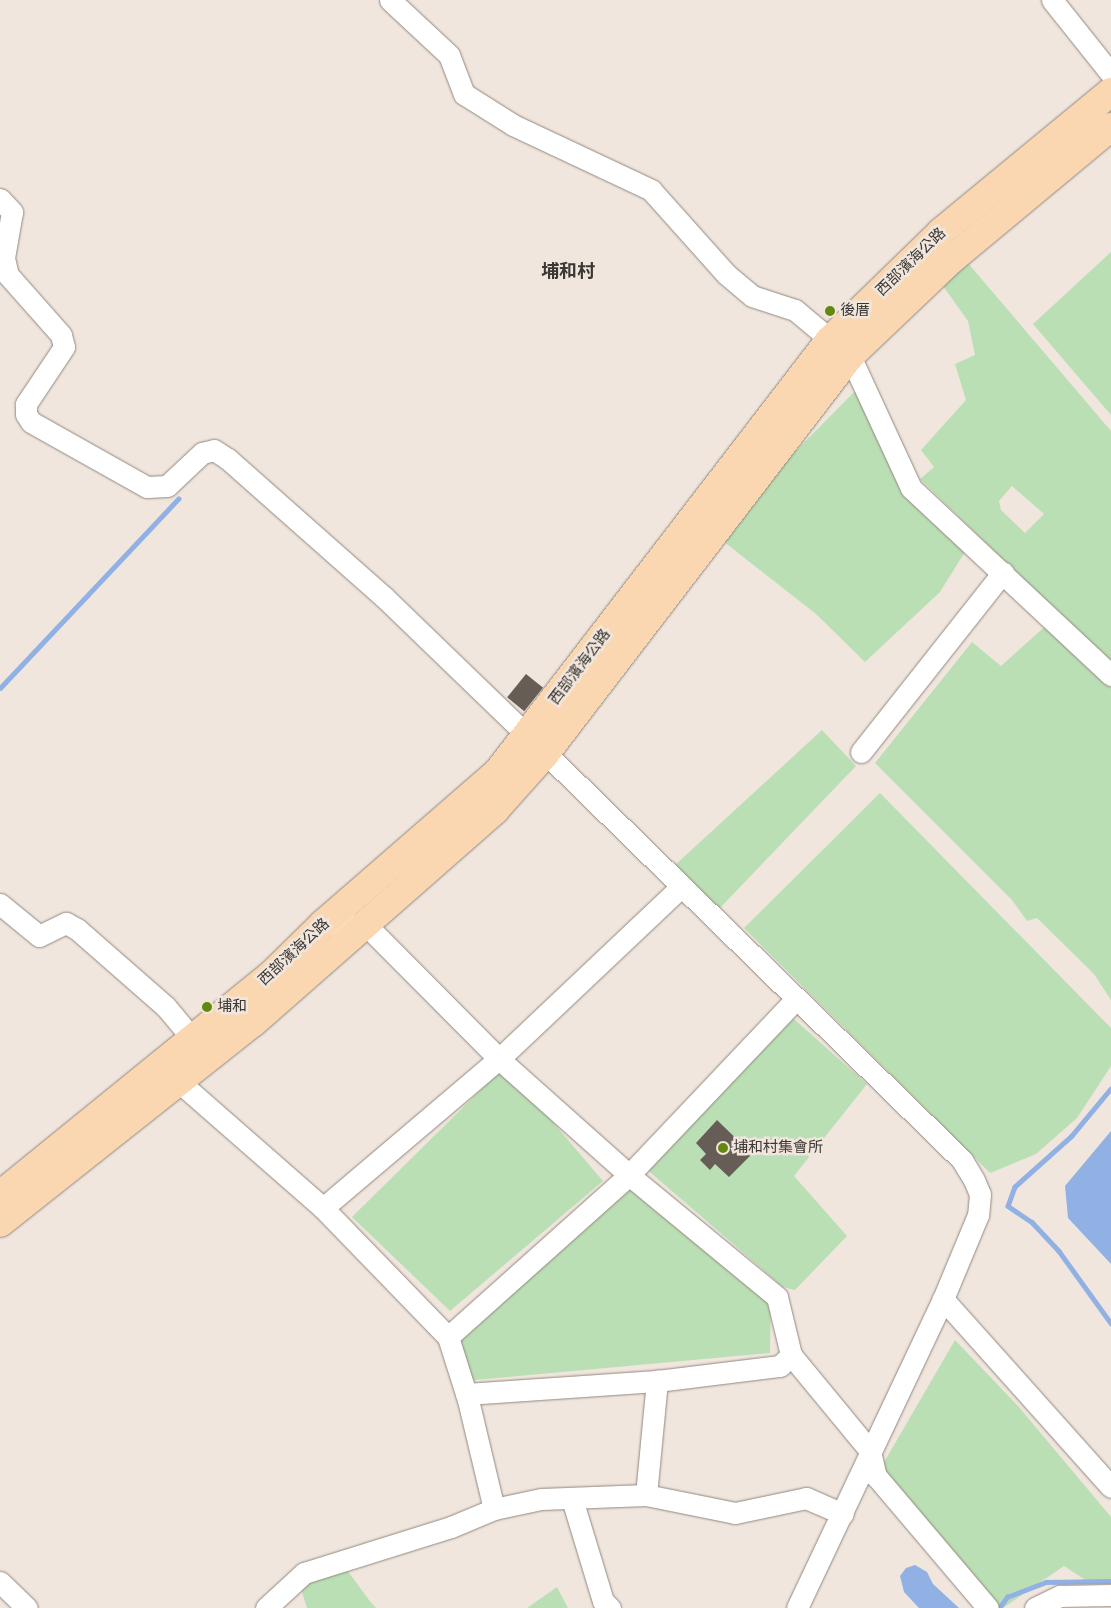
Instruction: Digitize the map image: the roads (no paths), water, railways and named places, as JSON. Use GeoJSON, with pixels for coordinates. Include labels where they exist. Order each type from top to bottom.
{"type":"FeatureCollection","features":[{"type":"Feature","properties":{"kind":"main road","name":"西部濱海公路"},"geometry":{"type":"LineString","coordinates":[[0,1195],[367,926],[495,810],[536,745],[840,348],[941,232],[1111,92]]}},
{"type":"Feature","properties":{"kind":"main road","name":"西部濱海公路"},"geometry":{"type":"LineString","coordinates":[[840,348],[952,259],[1111,127]]}},
{"type":"Feature","properties":{"kind":"main road","name":"西部濱海公路"},"geometry":{"type":"LineString","coordinates":[[0,1223],[178,1080],[201,1049],[272,974],[323,924],[498,774],[536,745]]}},
{"type":"Feature","properties":{"kind":"street"},"geometry":{"type":"LineString","coordinates":[[390,0],[448,55],[464,94],[513,125],[651,190],[726,274],[752,296],[795,310],[840,348],[911,488],[1111,675]]}},
{"type":"Feature","properties":{"kind":"street"},"geometry":{"type":"LineString","coordinates":[[1052,0],[1111,74]]}},
{"type":"Feature","properties":{"kind":"street"},"geometry":{"type":"LineString","coordinates":[[0,199],[12,212],[4,258],[8,275],[61,335],[64,347],[26,404],[26,414],[31,422],[147,487],[167,486],[202,453],[214,450],[384,597],[680,888],[962,1160],[974,1180],[980,1194],[978,1215],[943,1300],[797,1608]]}},
{"type":"Feature","properties":{"kind":"street"},"geometry":{"type":"LineString","coordinates":[[860,752],[1002,572]]}},
{"type":"Feature","properties":{"kind":"street"},"geometry":{"type":"LineString","coordinates":[[323,1208],[499,1059],[680,888]]}},
{"type":"Feature","properties":{"kind":"street"},"geometry":{"type":"LineString","coordinates":[[0,904],[39,936],[66,923],[77,928],[166,1007],[201,1049]]}},
{"type":"Feature","properties":{"kind":"street"},"geometry":{"type":"LineString","coordinates":[[323,924],[367,926],[499,1059],[629,1175],[777,1297],[792,1356],[870,1452],[876,1476],[988,1608]]}},
{"type":"Feature","properties":{"kind":"street"},"geometry":{"type":"LineString","coordinates":[[448,1337],[629,1175],[795,1000]]}},
{"type":"Feature","properties":{"kind":"street"},"geometry":{"type":"LineString","coordinates":[[178,1080],[323,1208],[448,1337],[466,1394],[494,1509]]}},
{"type":"Feature","properties":{"kind":"street"},"geometry":{"type":"LineString","coordinates":[[943,1300],[1111,1487]]}},
{"type":"Feature","properties":{"kind":"street"},"geometry":{"type":"LineString","coordinates":[[466,1394],[657,1381],[780,1366],[792,1356]]}},
{"type":"Feature","properties":{"kind":"street"},"geometry":{"type":"LineString","coordinates":[[646,1494],[657,1381]]}},
{"type":"Feature","properties":{"kind":"street"},"geometry":{"type":"LineString","coordinates":[[266,1608],[304,1574],[451,1527],[494,1509],[541,1499],[646,1494],[735,1513],[806,1498],[843,1514]]}},
{"type":"Feature","properties":{"kind":"street"},"geometry":{"type":"LineString","coordinates":[[572,1499],[603,1602],[610,1608]]}},
{"type":"Feature","properties":{"kind":"street"},"geometry":{"type":"LineString","coordinates":[[0,1582],[27,1608]]}},
{"type":"Feature","properties":{"kind":"street"},"geometry":{"type":"LineString","coordinates":[[1035,1608],[1060,1596],[1111,1595]]}},
{"type":"Feature","properties":{"kind":"water"},"geometry":{"type":"Polygon","coordinates":[[[1111,1131],[1111,1264],[1068,1218],[1065,1186],[1111,1131]]]}},
{"type":"Feature","properties":{"kind":"water"},"geometry":{"type":"Polygon","coordinates":[[[915,1565],[927,1572],[933,1584],[959,1608],[919,1608],[904,1592],[900,1576],[906,1568],[915,1565]]]}},
{"type":"Feature","properties":{"kind":"waterway"},"geometry":{"type":"LineString","coordinates":[[0,688],[178,499]]}},
{"type":"Feature","properties":{"kind":"waterway"},"geometry":{"type":"LineString","coordinates":[[1111,1089],[1072,1136],[1015,1187],[1008,1206],[1032,1222],[1059,1251],[1111,1323]]}},
{"type":"Feature","properties":{"kind":"waterway"},"geometry":{"type":"LineString","coordinates":[[999,1608],[1007,1597],[1046,1582],[1111,1581]]}},
{"type":"Feature","properties":{"kind":"place","name":"後厝"},"geometry":{"type":"Point","coordinates":[830,311]}},
{"type":"Feature","properties":{"kind":"place","name":"埔和"},"geometry":{"type":"Point","coordinates":[207,1007]}},
{"type":"Feature","properties":{"kind":"place","name":"埔和村集會所"},"geometry":{"type":"Point","coordinates":[723,1148]}},
{"type":"Feature","properties":{"kind":"district","name":"埔和村"},"geometry":{"type":"Point","coordinates":[568,271]}}]}
